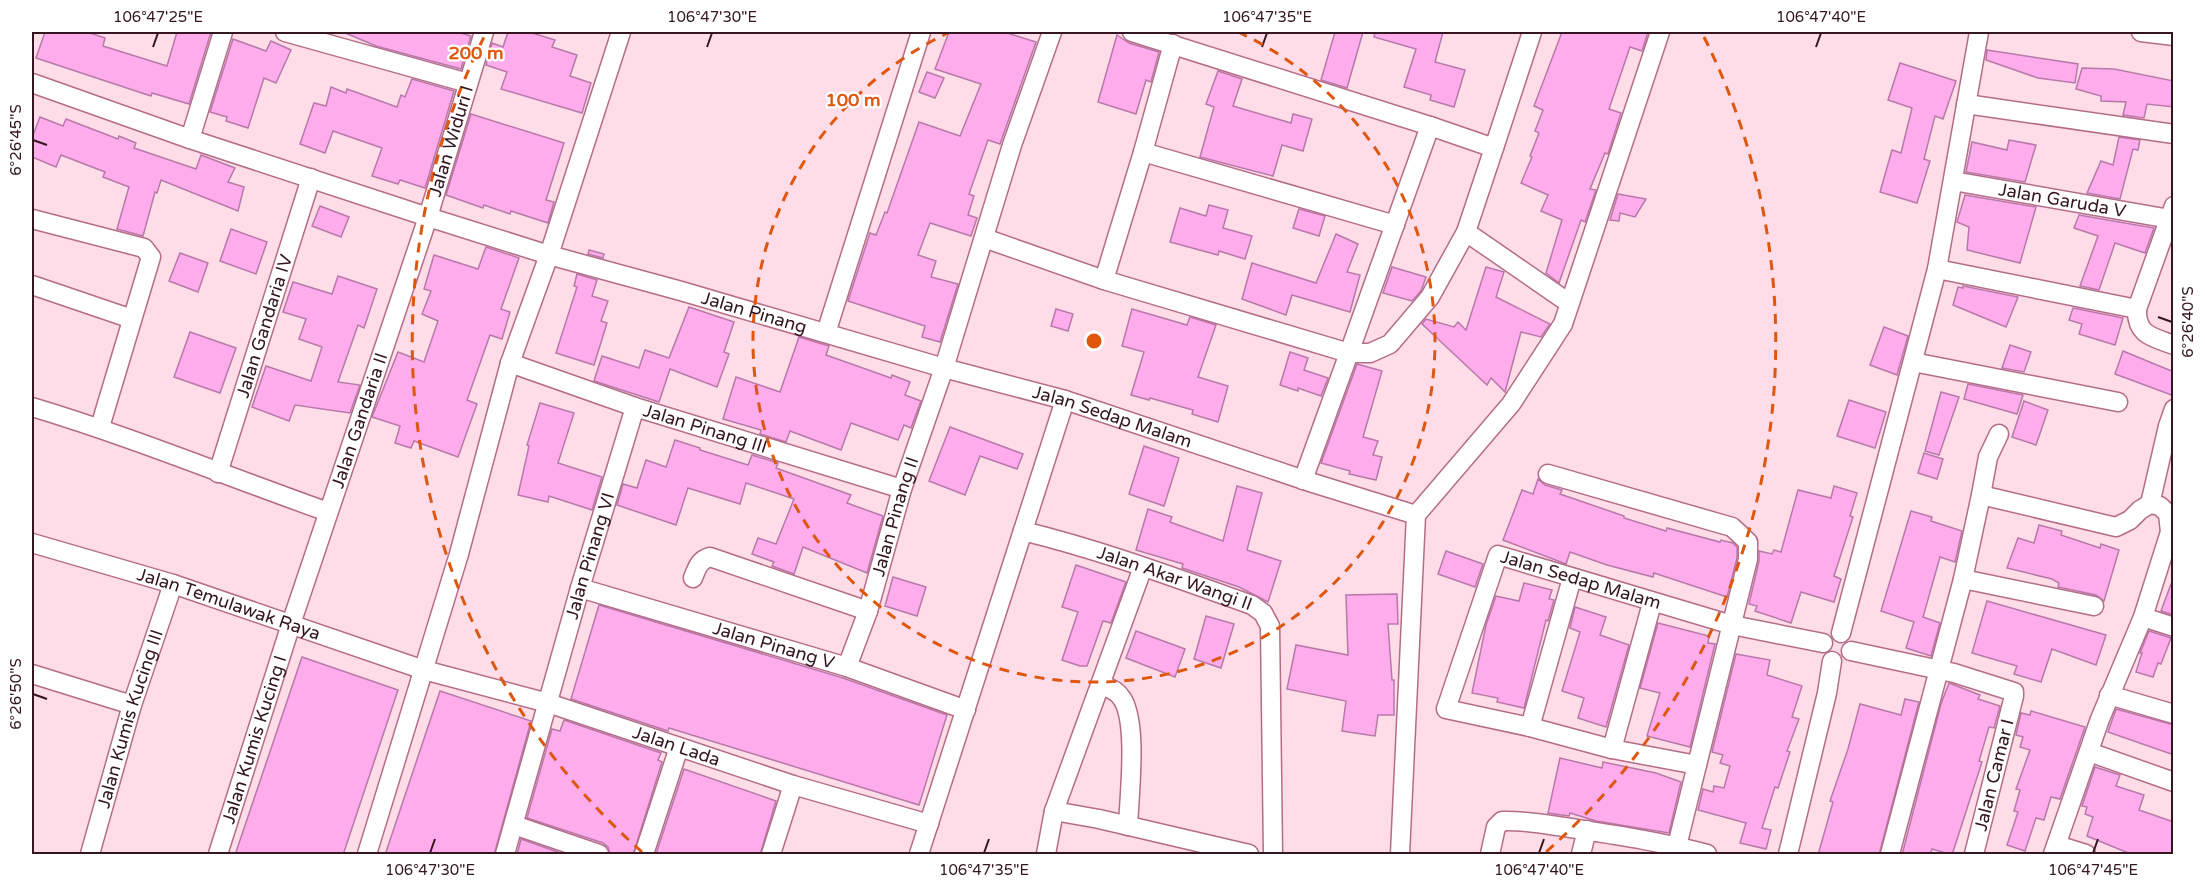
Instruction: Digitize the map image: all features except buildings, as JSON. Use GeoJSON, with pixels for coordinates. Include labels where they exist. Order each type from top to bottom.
{"type":"FeatureCollection","features":[{"type":"Feature","properties":{"kind":"street"},"geometry":{"type":"LineString","coordinates":[[190,139],[223,32]]}},
{"type":"Feature","properties":{"kind":"street"},"geometry":{"type":"LineString","coordinates":[[285,32],[468,83]]}},
{"type":"Feature","properties":{"kind":"street","name":"Jalan Widuri I"},"geometry":{"type":"LineString","coordinates":[[428,217],[484,32]]}},
{"type":"Feature","properties":{"kind":"street"},"geometry":{"type":"LineString","coordinates":[[367,855],[459,554],[510,363],[555,256],[621,32]]}},
{"type":"Feature","properties":{"kind":"street"},"geometry":{"type":"LineString","coordinates":[[826,333],[921,32]]}},
{"type":"Feature","properties":{"kind":"street","name":"Jalan Pinang II"},"geometry":{"type":"LineString","coordinates":[[847,667],[867,611],[902,489],[944,368],[1012,145],[1052,32]]}},
{"type":"Feature","properties":{"kind":"street"},"geometry":{"type":"LineString","coordinates":[[1132,32],[1494,148]]}},
{"type":"Feature","properties":{"kind":"street"},"geometry":{"type":"LineString","coordinates":[[984,238],[1104,280],[1348,353],[1370,353],[1390,344],[1430,297],[1466,232],[1532,32]]}},
{"type":"Feature","properties":{"kind":"street"},"geometry":{"type":"LineString","coordinates":[[1400,855],[1416,515],[1511,404],[1563,324],[1660,32]]}},
{"type":"Feature","properties":{"kind":"street"},"geometry":{"type":"LineString","coordinates":[[1841,633],[1937,269],[1979,32]]}},
{"type":"Feature","properties":{"kind":"street"},"geometry":{"type":"LineString","coordinates":[[2141,32],[2174,36]]}},
{"type":"Feature","properties":{"kind":"street"},"geometry":{"type":"LineString","coordinates":[[1104,280],[1173,44]]}},
{"type":"Feature","properties":{"kind":"street","name":"Jalan Pinang"},"geometry":{"type":"LineString","coordinates":[[32,83],[190,139],[428,217],[944,368]]}},
{"type":"Feature","properties":{"kind":"street"},"geometry":{"type":"LineString","coordinates":[[1966,104],[2174,134]]}},
{"type":"Feature","properties":{"kind":"street"},"geometry":{"type":"LineString","coordinates":[[1303,480],[1430,126]]}},
{"type":"Feature","properties":{"kind":"street"},"geometry":{"type":"LineString","coordinates":[[1143,152],[1395,225]]}},
{"type":"Feature","properties":{"kind":"street","name":"Jalan Gandaria IV"},"geometry":{"type":"LineString","coordinates":[[218,473],[311,178]]}},
{"type":"Feature","properties":{"kind":"street","name":"Jalan Garuda V"},"geometry":{"type":"LineString","coordinates":[[1953,181],[2172,213]]}},
{"type":"Feature","properties":{"kind":"street"},"geometry":{"type":"LineString","coordinates":[[2172,213],[2137,309],[2136,322],[2144,333],[2174,345]]}},
{"type":"Feature","properties":{"kind":"street","name":"Jalan Gandaria II"},"geometry":{"type":"LineString","coordinates":[[291,624],[428,217]]}},
{"type":"Feature","properties":{"kind":"street"},"geometry":{"type":"LineString","coordinates":[[32,219],[144,248],[151,257],[100,427]]}},
{"type":"Feature","properties":{"kind":"street"},"geometry":{"type":"LineString","coordinates":[[1466,232],[1569,303]]}},
{"type":"Feature","properties":{"kind":"street"},"geometry":{"type":"LineString","coordinates":[[1937,269],[2137,309]]}},
{"type":"Feature","properties":{"kind":"street"},"geometry":{"type":"LineString","coordinates":[[32,285],[132,319]]}},
{"type":"Feature","properties":{"kind":"street"},"geometry":{"type":"LineString","coordinates":[[1913,362],[2118,402]]}},
{"type":"Feature","properties":{"kind":"street","name":"Jalan Pinang III"},"geometry":{"type":"LineString","coordinates":[[510,363],[635,407],[902,489]]}},
{"type":"Feature","properties":{"kind":"street","name":"Jalan Sedap Malam"},"geometry":{"type":"LineString","coordinates":[[944,368],[1065,400],[1303,480],[1416,515]]}},
{"type":"Feature","properties":{"kind":"street"},"geometry":{"type":"LineString","coordinates":[[919,855],[1065,400]]}},
{"type":"Feature","properties":{"kind":"street"},"geometry":{"type":"LineString","coordinates":[[32,407],[100,427],[218,473],[328,512]]}},
{"type":"Feature","properties":{"kind":"street","name":"Jalan Pinang VI"},"geometry":{"type":"LineString","coordinates":[[505,855],[580,588],[635,407]]}},
{"type":"Feature","properties":{"kind":"street"},"geometry":{"type":"LineString","coordinates":[[2150,504],[2172,421]]}},
{"type":"Feature","properties":{"kind":"street"},"geometry":{"type":"LineString","coordinates":[[1890,855],[1963,579],[1988,457],[1999,434]]}},
{"type":"Feature","properties":{"kind":"street"},"geometry":{"type":"LineString","coordinates":[[1548,474],[1732,527],[1748,542],[1748,559],[1676,851]]}},
{"type":"Feature","properties":{"kind":"street"},"geometry":{"type":"LineString","coordinates":[[1980,495],[2116,526],[2130,520],[2150,504],[2160,506],[2168,514],[2172,532],[2143,617],[2109,695],[2055,850],[2086,855]]}},
{"type":"Feature","properties":{"kind":"street","name":"Jalan Akar Wangi II"},"geometry":{"type":"LineString","coordinates":[[1023,531],[1064,541],[1143,567],[1252,605],[1263,613],[1270,626],[1273,855]]}},
{"type":"Feature","properties":{"kind":"street","name":"Jalan Temulawak Raya"},"geometry":{"type":"LineString","coordinates":[[32,543],[173,584],[424,670]]}},
{"type":"Feature","properties":{"kind":"street","name":"Jalan Sedap Malam"},"geometry":{"type":"LineString","coordinates":[[1530,727],[1446,709],[1498,555],[1732,625],[1823,643]]}},
{"type":"Feature","properties":{"kind":"street"},"geometry":{"type":"LineString","coordinates":[[693,578],[698,565],[704,559],[711,557],[867,611]]}},
{"type":"Feature","properties":{"kind":"street"},"geometry":{"type":"LineString","coordinates":[[1046,855],[1054,812],[1143,567]]}},
{"type":"Feature","properties":{"kind":"street"},"geometry":{"type":"LineString","coordinates":[[1572,578],[1530,727],[1612,749],[1697,765]]}},
{"type":"Feature","properties":{"kind":"street"},"geometry":{"type":"LineString","coordinates":[[1963,579],[2094,606]]}},
{"type":"Feature","properties":{"kind":"street","name":"Jalan Kumis Kucing III"},"geometry":{"type":"LineString","coordinates":[[90,855],[132,705],[173,584]]}},
{"type":"Feature","properties":{"kind":"street","name":"Jalan Pinang V"},"geometry":{"type":"LineString","coordinates":[[580,588],[847,667],[966,710]]}},
{"type":"Feature","properties":{"kind":"street"},"geometry":{"type":"LineString","coordinates":[[1612,749],[1653,603]]}},
{"type":"Feature","properties":{"kind":"street"},"geometry":{"type":"LineString","coordinates":[[2143,617],[2174,627]]}},
{"type":"Feature","properties":{"kind":"street","name":"Jalan Kumis Kucing I"},"geometry":{"type":"LineString","coordinates":[[218,855],[291,624]]}},
{"type":"Feature","properties":{"kind":"street"},"geometry":{"type":"LineString","coordinates":[[1841,633],[1848,637],[1851,651],[1847,658],[1832,661],[1826,657],[1823,643],[1827,636],[1841,633]]}},
{"type":"Feature","properties":{"kind":"street"},"geometry":{"type":"LineString","coordinates":[[1851,651],[1940,670]]}},
{"type":"Feature","properties":{"kind":"street"},"geometry":{"type":"LineString","coordinates":[[1788,855],[1827,693],[1832,661]]}},
{"type":"Feature","properties":{"kind":"street","name":"Jalan Lada"},"geometry":{"type":"LineString","coordinates":[[424,670],[548,703],[793,784],[929,824]]}},
{"type":"Feature","properties":{"kind":"street","name":"Jalan Camar I"},"geometry":{"type":"LineString","coordinates":[[1940,670],[2014,692],[1974,855]]}},
{"type":"Feature","properties":{"kind":"street"},"geometry":{"type":"LineString","coordinates":[[32,674],[132,705]]}},
{"type":"Feature","properties":{"kind":"street"},"geometry":{"type":"LineString","coordinates":[[1100,685],[1122,697],[1131,725],[1128,826]]}},
{"type":"Feature","properties":{"kind":"street"},"geometry":{"type":"LineString","coordinates":[[2109,695],[2174,714]]}},
{"type":"Feature","properties":{"kind":"street"},"geometry":{"type":"LineString","coordinates":[[645,855],[679,747]]}},
{"type":"Feature","properties":{"kind":"street"},"geometry":{"type":"LineString","coordinates":[[2089,752],[2174,782]]}},
{"type":"Feature","properties":{"kind":"street"},"geometry":{"type":"LineString","coordinates":[[771,855],[793,784]]}},
{"type":"Feature","properties":{"kind":"street"},"geometry":{"type":"LineString","coordinates":[[1054,812],[1128,826],[1249,855]]}},
{"type":"Feature","properties":{"kind":"street"},"geometry":{"type":"LineString","coordinates":[[1490,855],[1496,827],[1502,821],[1517,820],[1587,830],[1676,851],[1707,855]]}},
{"type":"Feature","properties":{"kind":"street"},"geometry":{"type":"LineString","coordinates":[[513,825],[599,855]]}},
{"type":"Feature","properties":{"kind":"street"},"geometry":{"type":"LineString","coordinates":[[1581,855],[1587,830]]}}]}
